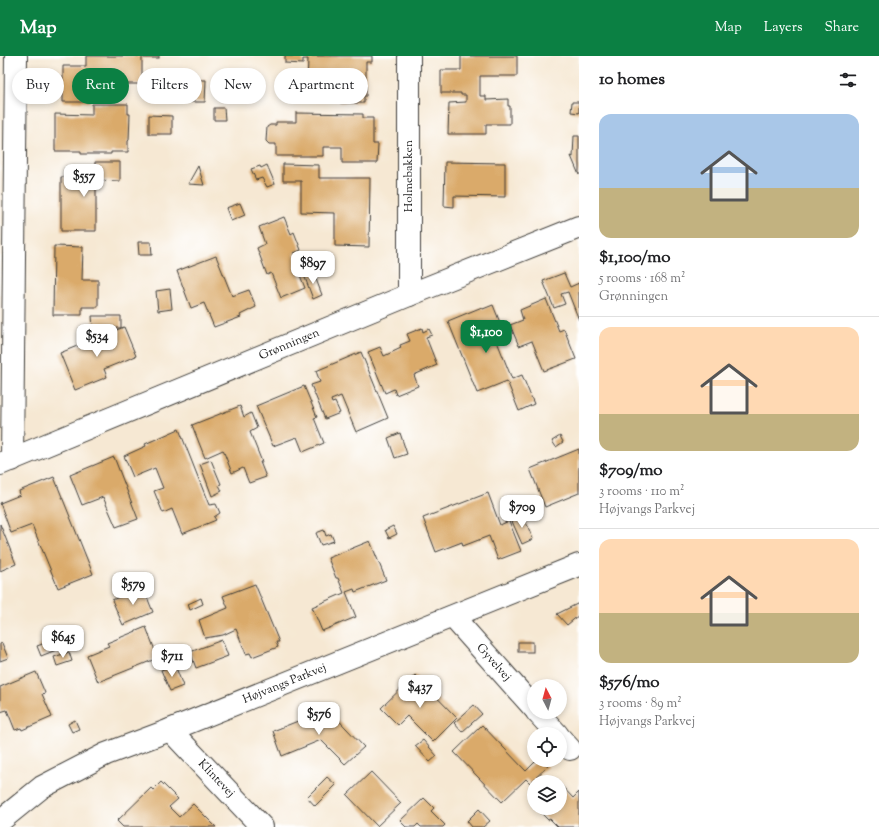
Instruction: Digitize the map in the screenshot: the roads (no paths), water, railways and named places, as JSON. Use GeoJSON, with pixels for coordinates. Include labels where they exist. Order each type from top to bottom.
{"type":"FeatureCollection","features":[{"type":"Feature","properties":{"kind":"street"},"geometry":{"type":"LineString","coordinates":[[6,462],[16,56]]}},
{"type":"Feature","properties":{"kind":"street","name":"Holmebakken"},"geometry":{"type":"LineString","coordinates":[[409,56],[409,295]]}},
{"type":"Feature","properties":{"kind":"street","name":"Grønningen"},"geometry":{"type":"LineString","coordinates":[[6,462],[409,295],[579,227]]}},
{"type":"Feature","properties":{"kind":"street","name":"Højvangs Parkvej"},"geometry":{"type":"LineString","coordinates":[[0,821],[42,787],[106,754],[170,730],[579,565]]}},
{"type":"Feature","properties":{"kind":"street","name":"Gyvelvej"},"geometry":{"type":"LineString","coordinates":[[453,616],[527,700]]}},
{"type":"Feature","properties":{"kind":"street"},"geometry":{"type":"LineString","coordinates":[[543,719],[550,727]]}},
{"type":"Feature","properties":{"kind":"street","name":"Klintevej"},"geometry":{"type":"LineString","coordinates":[[170,730],[262,827]]}}]}
